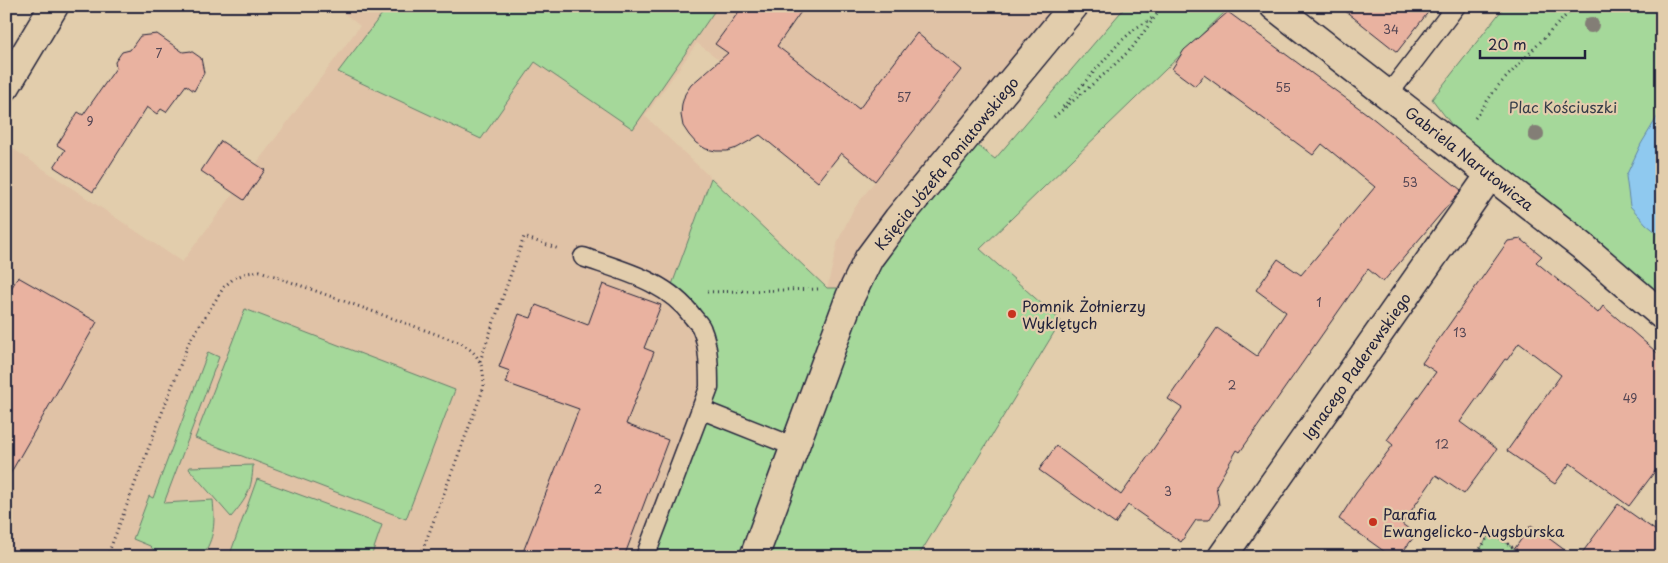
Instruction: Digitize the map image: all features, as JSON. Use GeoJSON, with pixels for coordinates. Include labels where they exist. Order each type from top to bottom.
{"type":"FeatureCollection","features":[{"type":"Feature","properties":{"kind":"street"},"geometry":{"type":"LineString","coordinates":[[6,86],[54,6]]}},
{"type":"Feature","properties":{"kind":"street","name":"Księcia Józefa Poniatowskiego"},"geometry":{"type":"LineString","coordinates":[[754,557],[854,288],[869,258],[898,219],[1074,6]]}},
{"type":"Feature","properties":{"kind":"street","name":"Gabriela Narutowicza"},"geometry":{"type":"LineString","coordinates":[[1274,6],[1582,246],[1662,315]]}},
{"type":"Feature","properties":{"kind":"street","name":"Ignacego Paderewskiego"},"geometry":{"type":"LineString","coordinates":[[1222,557],[1490,174]]}},
{"type":"Feature","properties":{"kind":"lane"},"geometry":{"type":"LineString","coordinates":[[1388,95],[1456,6]]}},
{"type":"Feature","properties":{"kind":"lane"},"geometry":{"type":"LineString","coordinates":[[583,257],[644,278],[669,293],[687,308],[702,330],[709,359],[709,388],[702,410],[645,557]]}},
{"type":"Feature","properties":{"kind":"lane"},"geometry":{"type":"LineString","coordinates":[[702,410],[795,447]]}},
{"type":"Feature","properties":{"kind":"path"},"geometry":{"type":"LineString","coordinates":[[1157,15],[1136,28],[1120,42],[1054,117],[1132,48],[1164,6]]}},
{"type":"Feature","properties":{"kind":"path"},"geometry":{"type":"LineString","coordinates":[[1475,118],[1498,86],[1575,6]]}},
{"type":"Feature","properties":{"kind":"path"},"geometry":{"type":"LineString","coordinates":[[480,360],[524,237],[583,257]]}},
{"type":"Feature","properties":{"kind":"path"},"geometry":{"type":"LineString","coordinates":[[107,557],[189,342],[224,287],[234,278],[260,271],[461,343],[472,350],[480,360],[484,373],[484,387],[420,557]]}},
{"type":"Feature","properties":{"kind":"path"},"geometry":{"type":"LineString","coordinates":[[669,293],[854,288]]}},
{"type":"Feature","properties":{"kind":"path"},"geometry":{"type":"LineString","coordinates":[[1475,557],[1491,532],[1526,557]]}},
{"type":"Feature","properties":{"kind":"shaded area"},"geometry":{"type":"Polygon","coordinates":[[[335,6],[1074,6],[854,288],[827,289],[838,241],[853,210],[875,181],[841,154],[818,182],[778,150],[801,121],[697,43],[645,116],[711,178],[669,293],[702,330],[709,388],[645,557],[6,557],[6,144],[182,262],[360,26],[335,6]]]}},
{"type":"Feature","properties":{"kind":"green space"},"geometry":{"type":"Polygon","coordinates":[[[388,6],[718,6],[633,129],[535,62],[481,139],[338,72],[388,6]]]}},
{"type":"Feature","properties":{"kind":"green space"},"geometry":{"type":"Polygon","coordinates":[[[1126,6],[1225,6],[1227,10],[980,249],[1061,321],[918,557],[645,557],[702,410],[702,330],[669,293],[711,178],[827,288],[854,288],[965,136],[995,159],[1126,6]]]}},
{"type":"Feature","properties":{"kind":"green space","name":"Plac Kościuszki"},"geometry":{"type":"Polygon","coordinates":[[[1505,6],[1662,6],[1662,315],[1490,175],[1432,99],[1505,6]]]}},
{"type":"Feature","properties":{"kind":"green space"},"geometry":{"type":"Polygon","coordinates":[[[245,309],[455,390],[406,519],[195,438],[245,309]]]}},
{"type":"Feature","properties":{"kind":"green space"},"geometry":{"type":"Polygon","coordinates":[[[208,352],[219,357],[164,503],[213,500],[214,523],[212,536],[202,557],[160,557],[150,546],[133,539],[149,496],[153,498],[208,352]]]}},
{"type":"Feature","properties":{"kind":"green space"},"geometry":{"type":"Polygon","coordinates":[[[253,465],[248,493],[231,517],[189,469],[190,467],[253,465]]]}},
{"type":"Feature","properties":{"kind":"green space"},"geometry":{"type":"Polygon","coordinates":[[[257,479],[382,525],[371,557],[229,557],[257,479]]]}},
{"type":"Feature","properties":{"kind":"green space"},"geometry":{"type":"Polygon","coordinates":[[[1491,532],[1526,557],[1475,557],[1491,532]]]}},
{"type":"Feature","properties":{"kind":"water"},"geometry":{"type":"Polygon","coordinates":[[[1662,109],[1662,237],[1646,224],[1630,206],[1626,176],[1641,144],[1662,109]]]}},
{"type":"Feature","properties":{"kind":"building"},"geometry":{"type":"Polygon","coordinates":[[[743,6],[805,6],[777,46],[859,109],[917,33],[961,70],[875,181],[841,153],[818,182],[760,135],[737,148],[727,151],[716,151],[706,149],[696,143],[683,126],[681,115],[685,94],[691,85],[728,53],[715,44],[743,6]]]}},
{"type":"Feature","properties":{"kind":"building"},"geometry":{"type":"Polygon","coordinates":[[[1339,6],[1433,6],[1397,52],[1339,6]]]}},
{"type":"Feature","properties":{"kind":"building"},"geometry":{"type":"Polygon","coordinates":[[[1228,12],[1370,116],[1461,190],[1383,282],[1368,269],[1240,452],[1237,450],[1216,486],[1219,505],[1209,520],[1196,520],[1181,542],[1128,505],[1115,524],[1039,470],[1056,446],[1121,495],[1182,408],[1168,399],[1217,328],[1257,356],[1286,312],[1256,290],[1278,259],[1301,275],[1375,187],[1322,144],[1313,155],[1204,75],[1195,86],[1172,69],[1184,50],[1228,12]]]}},
{"type":"Feature","properties":{"kind":"building"},"geometry":{"type":"Polygon","coordinates":[[[157,34],[183,52],[191,51],[201,58],[204,73],[194,91],[186,85],[166,112],[161,109],[157,114],[147,107],[93,192],[54,167],[65,150],[57,145],[78,112],[83,115],[116,68],[115,62],[122,52],[130,50],[140,36],[157,34]]]}},
{"type":"Feature","properties":{"kind":"building"},"geometry":{"type":"Polygon","coordinates":[[[221,141],[265,170],[244,200],[201,171],[221,141]]]}},
{"type":"Feature","properties":{"kind":"building"},"geometry":{"type":"Polygon","coordinates":[[[1521,239],[1542,256],[1536,262],[1598,313],[1603,306],[1662,357],[1662,462],[1629,506],[1570,463],[1555,484],[1507,451],[1561,375],[1519,343],[1507,360],[1505,359],[1460,422],[1497,449],[1464,494],[1436,475],[1402,524],[1416,534],[1399,557],[1392,557],[1339,519],[1356,493],[1393,445],[1387,440],[1436,372],[1422,363],[1508,241],[1521,239]]]}},
{"type":"Feature","properties":{"kind":"building"},"geometry":{"type":"Polygon","coordinates":[[[18,277],[97,322],[6,481],[6,297],[18,277]]]}},
{"type":"Feature","properties":{"kind":"building"},"geometry":{"type":"Polygon","coordinates":[[[603,284],[661,305],[644,348],[654,352],[626,424],[668,440],[624,557],[521,557],[579,409],[506,383],[510,371],[499,367],[519,314],[531,318],[536,305],[588,325],[603,284]]]}},
{"type":"Feature","properties":{"kind":"building"},"geometry":{"type":"Polygon","coordinates":[[[1618,504],[1662,535],[1662,557],[1579,557],[1618,504]]]}},
{"type":"Feature","properties":{"kind":"building"},"geometry":{"type":"Polygon","coordinates":[[[1531,525],[1574,557],[1509,557],[1531,525]]]}},
{"type":"Feature","properties":{"kind":"place","name":"Pomnik Żołnierzy Wyklętych"},"geometry":{"type":"Point","coordinates":[1012,314]}},
{"type":"Feature","properties":{"kind":"place","name":"Parafia Ewangelicko-Augsburska"},"geometry":{"type":"Point","coordinates":[1373,522]}}]}
